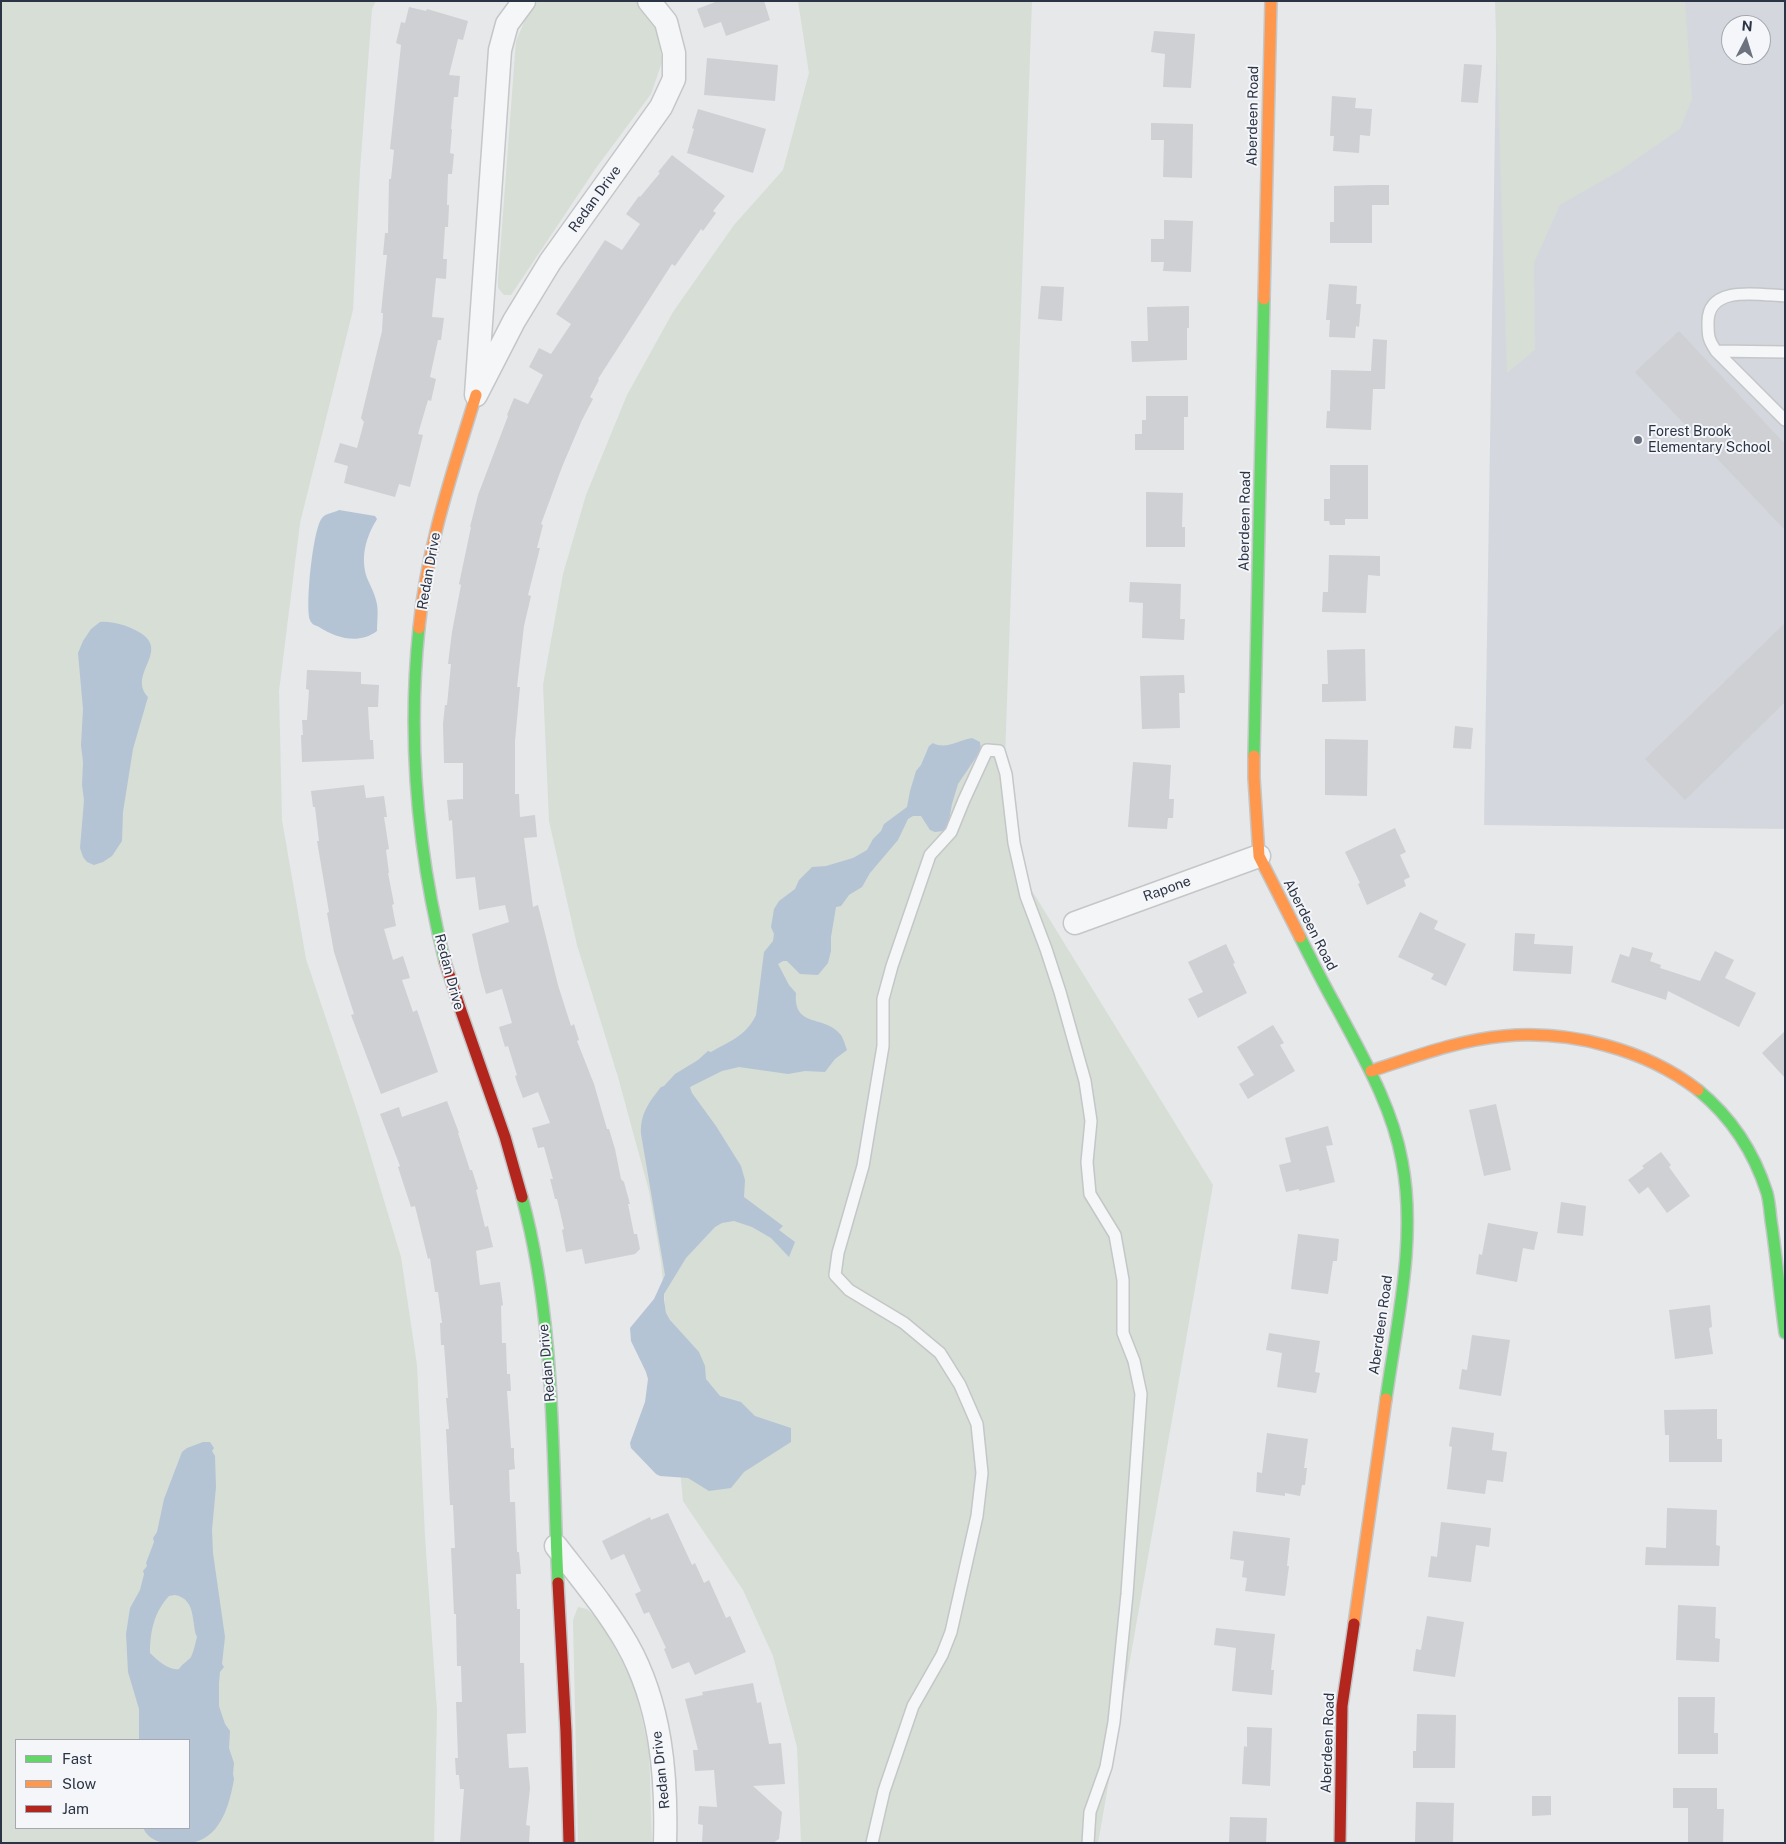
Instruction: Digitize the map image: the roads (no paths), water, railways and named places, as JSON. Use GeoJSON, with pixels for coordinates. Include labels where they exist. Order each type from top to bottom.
{"type":"FeatureCollection","features":[{"type":"Feature","properties":{"kind":"street","name":"Redan Drive"},"geometry":{"type":"LineString","coordinates":[[476,395],[500,50],[507,24],[524,1]]}},
{"type":"Feature","properties":{"kind":"street","name":"Redan Drive"},"geometry":{"type":"LineString","coordinates":[[569,1843],[550,1396],[538,1269],[522,1198],[504,1136],[459,1010],[444,957],[424,864],[413,751],[415,682],[420,621],[429,558],[476,395],[514,321],[550,262],[661,107],[674,79],[674,53],[666,22],[649,1]]}},
{"type":"Feature","properties":{"kind":"street","name":"Aberdeen Road"},"geometry":{"type":"LineString","coordinates":[[1271,1],[1254,778],[1259,856],[1326,989],[1371,1071],[1389,1115],[1402,1161],[1407,1210],[1405,1264],[1342,1706],[1340,1843]]}},
{"type":"Feature","properties":{"kind":"street","name":"Rapone"},"geometry":{"type":"LineString","coordinates":[[1075,923],[1259,856]]}},
{"type":"Feature","properties":{"kind":"street"},"geometry":{"type":"LineString","coordinates":[[1371,1071],[1459,1043],[1504,1036],[1551,1036],[1588,1042],[1623,1052],[1660,1066],[1687,1082],[1712,1102],[1731,1123],[1747,1148],[1767,1196],[1779,1240],[1785,1333]]}},
{"type":"Feature","properties":{"kind":"street","name":"Redan Drive"},"geometry":{"type":"LineString","coordinates":[[556,1546],[595,1597],[627,1644],[644,1680],[661,1744],[665,1843]]}},
{"type":"Feature","properties":{"kind":"lane"},"geometry":{"type":"LineString","coordinates":[[1785,296],[1736,294],[1719,299],[1708,313],[1708,340],[1716,351],[1785,420]]}},
{"type":"Feature","properties":{"kind":"lane"},"geometry":{"type":"LineString","coordinates":[[1716,351],[1785,352]]}},
{"type":"Feature","properties":{"kind":"lane"},"geometry":{"type":"LineString","coordinates":[[872,1843],[884,1791],[913,1706],[942,1655],[951,1632],[977,1516],[982,1473],[977,1424],[960,1385],[940,1353],[904,1323],[849,1290],[835,1275],[838,1253],[863,1166],[883,1046],[883,1000],[892,966],[930,855],[951,832],[987,750],[999,751],[1004,766],[1014,843],[1026,896],[1046,949],[1085,1081],[1091,1121],[1087,1162],[1090,1194],[1115,1236],[1123,1280],[1123,1333],[1134,1361],[1141,1394],[1127,1594],[1114,1722],[1106,1767],[1090,1812],[1088,1843]]}},
{"type":"Feature","properties":{"kind":"water"},"geometry":{"type":"Polygon","coordinates":[[[339,510],[375,516],[377,519],[367,540],[364,562],[367,578],[377,604],[377,631],[362,638],[340,637],[314,625],[310,620],[309,585],[316,536],[322,518],[339,510]]]}},
{"type":"Feature","properties":{"kind":"water"},"geometry":{"type":"Polygon","coordinates":[[[100,622],[127,626],[135,630],[146,637],[151,645],[151,653],[142,679],[143,688],[148,697],[133,749],[123,812],[122,841],[112,856],[94,865],[87,862],[80,848],[84,800],[81,745],[83,709],[78,653],[91,629],[100,622]]]}},
{"type":"Feature","properties":{"kind":"water"},"geometry":{"type":"Polygon","coordinates":[[[972,738],[980,742],[981,750],[958,784],[948,826],[943,831],[935,832],[930,830],[921,816],[913,816],[908,819],[898,840],[870,873],[862,887],[849,895],[841,906],[836,907],[828,963],[818,975],[800,974],[787,961],[778,964],[789,985],[796,993],[796,1004],[800,1012],[811,1020],[834,1029],[841,1035],[847,1050],[835,1059],[825,1072],[805,1071],[788,1074],[739,1067],[722,1071],[690,1087],[692,1093],[716,1126],[741,1166],[745,1180],[744,1197],[783,1226],[779,1230],[795,1242],[789,1257],[771,1238],[752,1227],[734,1221],[722,1223],[715,1227],[686,1258],[664,1294],[666,1313],[699,1352],[705,1366],[706,1379],[720,1396],[741,1402],[755,1416],[791,1428],[791,1442],[744,1472],[731,1488],[709,1491],[688,1478],[660,1476],[631,1448],[630,1443],[645,1402],[648,1379],[631,1341],[630,1328],[654,1299],[665,1275],[641,1134],[644,1114],[649,1103],[661,1087],[675,1074],[698,1060],[708,1051],[711,1052],[737,1037],[752,1022],[756,1015],[764,952],[773,941],[774,934],[771,927],[774,909],[779,901],[795,889],[799,880],[812,867],[826,866],[853,858],[867,850],[884,824],[907,807],[916,771],[921,765],[929,746],[933,743],[948,745],[972,738]]]}},
{"type":"Feature","properties":{"kind":"water"},"geometry":{"type":"Polygon","coordinates":[[[203,1442],[210,1442],[214,1448],[212,1451],[215,1456],[216,1487],[212,1530],[213,1553],[225,1637],[222,1664],[224,1667],[220,1672],[219,1683],[219,1706],[225,1724],[230,1731],[229,1748],[234,1763],[234,1779],[227,1807],[218,1825],[212,1832],[195,1842],[167,1843],[151,1838],[144,1829],[190,1829],[190,1739],[139,1739],[139,1709],[128,1672],[126,1634],[130,1608],[140,1590],[143,1571],[147,1566],[146,1563],[154,1542],[153,1538],[157,1532],[164,1499],[182,1452],[203,1442]],[[175,1595],[169,1596],[156,1616],[151,1637],[150,1653],[163,1664],[175,1669],[179,1669],[191,1657],[197,1637],[192,1613],[187,1601],[175,1595]]]}},
{"type":"Feature","properties":{"kind":"place","name":"Forest Brook Elementary School"},"geometry":{"type":"Point","coordinates":[1638,440]}}]}
